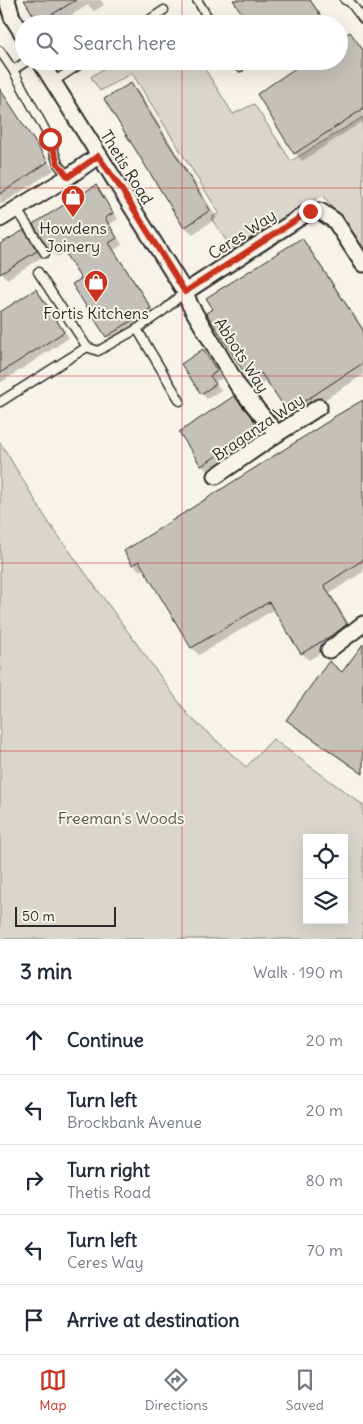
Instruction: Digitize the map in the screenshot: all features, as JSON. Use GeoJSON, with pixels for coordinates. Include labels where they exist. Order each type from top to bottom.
{"type":"FeatureCollection","features":[{"type":"Feature","properties":{"kind":"street"},"geometry":{"type":"LineString","coordinates":[[7,0],[15,22]]}},
{"type":"Feature","properties":{"kind":"street","name":"Thetis Road"},"geometry":{"type":"LineString","coordinates":[[46,70],[185,292]]}},
{"type":"Feature","properties":{"kind":"street"},"geometry":{"type":"LineString","coordinates":[[0,218],[68,177],[98,156]]}},
{"type":"Feature","properties":{"kind":"street","name":"Ceres Way"},"geometry":{"type":"LineString","coordinates":[[185,292],[310,211],[320,211],[335,220],[363,264]]}},
{"type":"Feature","properties":{"kind":"street","name":"Abbots Way"},"geometry":{"type":"LineString","coordinates":[[185,292],[190,305],[238,386],[276,434]]}},
{"type":"Feature","properties":{"kind":"street","name":"Braganza Way"},"geometry":{"type":"LineString","coordinates":[[216,476],[276,434],[319,407]]}},
{"type":"Feature","properties":{"kind":"street"},"geometry":{"type":"LineString","coordinates":[[329,650],[363,624]]}},
{"type":"Feature","properties":{"kind":"lane"},"geometry":{"type":"LineString","coordinates":[[197,0],[206,15]]}},
{"type":"Feature","properties":{"kind":"lane"},"geometry":{"type":"LineString","coordinates":[[345,0],[350,2],[363,19]]}},
{"type":"Feature","properties":{"kind":"lane"},"geometry":{"type":"LineString","coordinates":[[157,15],[164,10]]}},
{"type":"Feature","properties":{"kind":"lane"},"geometry":{"type":"LineString","coordinates":[[0,51],[50,139],[58,164],[68,177]]}},
{"type":"Feature","properties":{"kind":"lane"},"geometry":{"type":"LineString","coordinates":[[53,82],[72,70]]}},
{"type":"Feature","properties":{"kind":"lane"},"geometry":{"type":"LineString","coordinates":[[16,208],[45,253]]}},
{"type":"Feature","properties":{"kind":"lane"},"geometry":{"type":"LineString","coordinates":[[38,272],[87,347],[98,352],[137,329],[163,311],[185,292]]}},
{"type":"Feature","properties":{"kind":"lane"},"geometry":{"type":"LineString","coordinates":[[137,329],[180,401]]}},
{"type":"Feature","properties":{"kind":"lane"},"geometry":{"type":"LineString","coordinates":[[0,402],[87,347]]}},
{"type":"Feature","properties":{"kind":"green space"},"geometry":{"type":"Polygon","coordinates":[[[101,70],[206,70],[233,114],[254,104],[291,161],[363,117],[363,251],[323,195],[232,249],[211,218],[219,213],[132,73],[100,91],[91,77],[101,70]]]}},
{"type":"Feature","properties":{"kind":"green space","name":"Freeman's Woods"},"geometry":{"type":"Polygon","coordinates":[[[0,442],[47,520],[189,716],[246,767],[273,739],[363,805],[363,939],[0,939],[0,442]]]}},
{"type":"Feature","properties":{"kind":"building"},"geometry":{"type":"Polygon","coordinates":[[[24,0],[76,0],[51,15],[33,15],[24,0]]]}},
{"type":"Feature","properties":{"kind":"building"},"geometry":{"type":"Polygon","coordinates":[[[233,0],[310,0],[320,15],[243,15],[233,0]]]}},
{"type":"Feature","properties":{"kind":"building"},"geometry":{"type":"Polygon","coordinates":[[[350,32],[363,50],[363,109],[294,154],[257,94],[293,70],[348,70],[348,33],[350,32]]]}},
{"type":"Feature","properties":{"kind":"building"},"geometry":{"type":"Polygon","coordinates":[[[131,83],[210,210],[184,228],[104,99],[131,83]]]}},
{"type":"Feature","properties":{"kind":"building"},"geometry":{"type":"Polygon","coordinates":[[[0,89],[48,162],[0,194],[0,89]]]}},
{"type":"Feature","properties":{"kind":"building"},"geometry":{"type":"Polygon","coordinates":[[[96,185],[113,213],[105,218],[117,238],[109,243],[151,308],[106,337],[72,284],[81,279],[60,245],[50,252],[33,224],[96,185]]]}},
{"type":"Feature","properties":{"kind":"building"},"geometry":{"type":"Polygon","coordinates":[[[24,230],[37,251],[0,274],[0,244],[24,230]]]}},
{"type":"Feature","properties":{"kind":"building"},"geometry":{"type":"Polygon","coordinates":[[[302,238],[363,330],[363,363],[288,412],[261,373],[249,380],[206,313],[213,309],[206,298],[302,238]]]}},
{"type":"Feature","properties":{"kind":"building"},"geometry":{"type":"Polygon","coordinates":[[[36,289],[64,332],[0,373],[0,312],[36,289]]]}},
{"type":"Feature","properties":{"kind":"building"},"geometry":{"type":"Polygon","coordinates":[[[203,349],[217,371],[210,376],[216,384],[201,394],[181,364],[203,349]]]}},
{"type":"Feature","properties":{"kind":"building"},"geometry":{"type":"Polygon","coordinates":[[[234,396],[260,428],[201,466],[179,432],[234,396]]]}},
{"type":"Feature","properties":{"kind":"building"},"geometry":{"type":"Polygon","coordinates":[[[363,400],[363,560],[324,585],[347,624],[301,654],[269,602],[191,648],[139,561],[132,565],[124,551],[363,400]]]}},
{"type":"Feature","properties":{"kind":"building"},"geometry":{"type":"Polygon","coordinates":[[[363,644],[363,774],[286,720],[329,661],[342,672],[363,644]]]}},
{"type":"Feature","properties":{"kind":"place","name":"Howdens Joinery"},"geometry":{"type":"Point","coordinates":[73,218]}},
{"type":"Feature","properties":{"kind":"place","name":"Fortis Kitchens"},"geometry":{"type":"Point","coordinates":[96,303]}},
{"type":"Feature","properties":{"kind":"route"},"geometry":{"type":"LineString","coordinates":[[50,139],[58,164],[68,177],[98,156],[120,187],[185,292],[310,211]]}}]}
